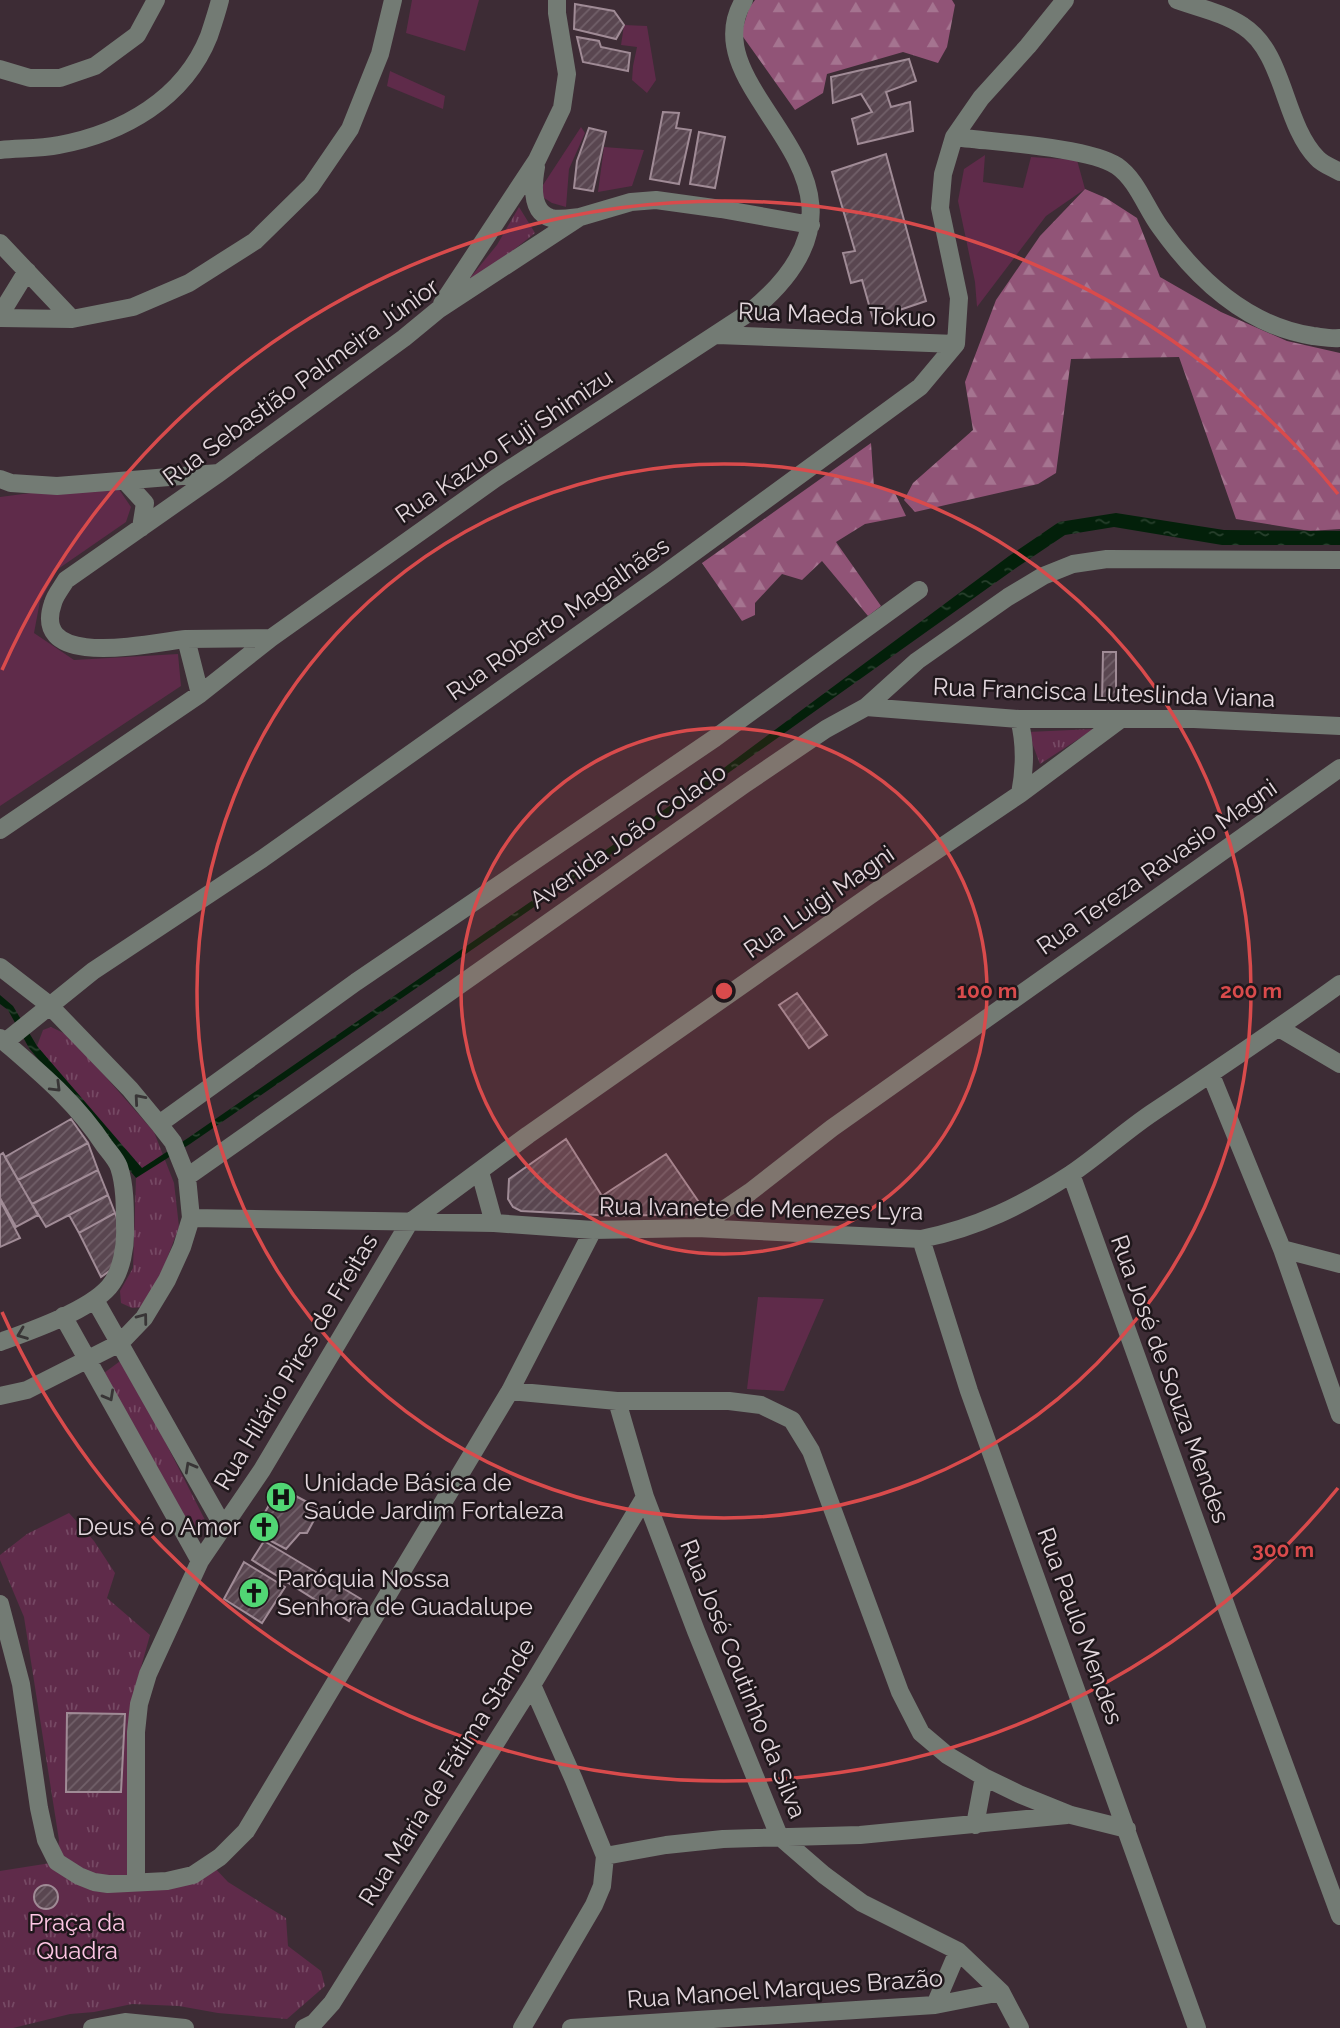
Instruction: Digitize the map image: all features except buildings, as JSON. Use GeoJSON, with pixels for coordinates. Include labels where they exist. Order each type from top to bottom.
{"type":"FeatureCollection","features":[{"type":"Feature","properties":{"kind":"street"},"geometry":{"type":"LineString","coordinates":[[0,69],[30,78],[60,78],[95,66],[137,35],[156,0]]}},
{"type":"Feature","properties":{"kind":"street"},"geometry":{"type":"LineString","coordinates":[[0,150],[58,145],[113,131],[149,111],[187,76],[208,38],[220,0]]}},
{"type":"Feature","properties":{"kind":"street"},"geometry":{"type":"LineString","coordinates":[[27,271],[0,316],[72,319],[133,307],[189,283],[255,241],[311,186],[350,129],[380,54],[393,0]]}},
{"type":"Feature","properties":{"kind":"street"},"geometry":{"type":"LineString","coordinates":[[438,310],[537,160],[562,108],[567,74],[557,0]]}},
{"type":"Feature","properties":{"kind":"street","name":"Rua Kazuo Fuji Shimizu"},"geometry":{"type":"LineString","coordinates":[[0,830],[200,694],[271,638],[496,478],[717,335],[768,298],[797,261],[811,225],[810,205],[801,169],[737,55],[734,27],[738,9],[744,0]]}},
{"type":"Feature","properties":{"kind":"street"},"geometry":{"type":"LineString","coordinates":[[956,344],[960,298],[940,208],[943,174],[954,138],[981,97],[1028,46],[1065,0]]}},
{"type":"Feature","properties":{"kind":"street"},"geometry":{"type":"LineString","coordinates":[[1177,0],[1222,16],[1245,27],[1255,37],[1266,50],[1299,134],[1318,160],[1340,172]]}},
{"type":"Feature","properties":{"kind":"street"},"geometry":{"type":"LineString","coordinates":[[954,138],[1093,155],[1117,166],[1131,180],[1158,225],[1186,261],[1216,290],[1245,310],[1273,324],[1299,334],[1340,338]]}},
{"type":"Feature","properties":{"kind":"street"},"geometry":{"type":"LineString","coordinates":[[537,160],[533,191],[538,207],[552,218],[580,217]]}},
{"type":"Feature","properties":{"kind":"street","name":"Rua Sebastião Palmeira Júnior"},"geometry":{"type":"LineString","coordinates":[[186,639],[96,649],[79,648],[63,641],[52,631],[50,618],[53,602],[66,580],[219,473],[404,338],[438,310],[580,217],[631,202],[656,200],[811,225]]}},
{"type":"Feature","properties":{"kind":"street"},"geometry":{"type":"LineString","coordinates":[[0,243],[72,319]]}},
{"type":"Feature","properties":{"kind":"street","name":"Rua Maeda Tokuo"},"geometry":{"type":"LineString","coordinates":[[717,335],[956,344]]}},
{"type":"Feature","properties":{"kind":"street","name":"Rua Roberto Magalhães"},"geometry":{"type":"LineString","coordinates":[[3,1040],[93,971],[262,859],[663,575],[920,387],[956,344]]}},
{"type":"Feature","properties":{"kind":"street"},"geometry":{"type":"LineString","coordinates":[[0,479],[10,483],[57,486],[219,473]]}},
{"type":"Feature","properties":{"kind":"street"},"geometry":{"type":"LineString","coordinates":[[125,481],[145,503],[141,528]]}},
{"type":"Feature","properties":{"kind":"street","name":"Avenida João Colado"},"geometry":{"type":"LineString","coordinates":[[187,1177],[734,791],[826,729],[866,707],[917,661],[1008,597],[1043,576],[1073,564],[1107,559],[1340,560]]}},
{"type":"Feature","properties":{"kind":"street","name":"Avenida João Colado"},"geometry":{"type":"LineString","coordinates":[[159,1124],[356,982],[715,737],[919,590]]}},
{"type":"Feature","properties":{"kind":"street"},"geometry":{"type":"LineString","coordinates":[[200,694],[186,639],[271,638]]}},
{"type":"Feature","properties":{"kind":"street","name":"Rua Francisca Luteslinda Viana"},"geometry":{"type":"LineString","coordinates":[[866,707],[1019,719],[1194,719],[1340,726]]}},
{"type":"Feature","properties":{"kind":"street"},"geometry":{"type":"LineString","coordinates":[[1019,719],[1025,762],[1020,794]]}},
{"type":"Feature","properties":{"kind":"street","name":"Rua Luigi Magni"},"geometry":{"type":"LineString","coordinates":[[410,1223],[528,1135],[1020,794],[1121,719]]}},
{"type":"Feature","properties":{"kind":"street","name":"Rua Tereza Ravasio Magni"},"geometry":{"type":"LineString","coordinates":[[697,1228],[750,1192],[832,1128],[1340,768]]}},
{"type":"Feature","properties":{"kind":"street"},"geometry":{"type":"LineString","coordinates":[[0,967],[48,1004],[130,1089],[173,1142],[187,1177],[191,1219],[167,1280],[144,1318],[120,1343],[27,1390],[0,1396]]}},
{"type":"Feature","properties":{"kind":"street","name":"Rua Ivanete de Menezes Lyra"},"geometry":{"type":"LineString","coordinates":[[191,1219],[495,1223],[593,1230],[697,1228],[921,1239],[972,1227],[1009,1210],[1071,1174],[1150,1114],[1211,1075],[1340,984]]}},
{"type":"Feature","properties":{"kind":"street"},"geometry":{"type":"LineString","coordinates":[[1279,1028],[1340,1064]]}},
{"type":"Feature","properties":{"kind":"street"},"geometry":{"type":"LineString","coordinates":[[0,1342],[95,1300],[110,1286],[120,1264],[125,1236],[125,1202],[118,1166],[86,1118],[48,1079],[3,1040]]}},
{"type":"Feature","properties":{"kind":"street"},"geometry":{"type":"LineString","coordinates":[[1211,1075],[1282,1249],[1340,1415]]}},
{"type":"Feature","properties":{"kind":"street"},"geometry":{"type":"LineString","coordinates":[[480,1172],[495,1223]]}},
{"type":"Feature","properties":{"kind":"street","name":"Rua José de Souza Mendes"},"geometry":{"type":"LineString","coordinates":[[1071,1174],[1340,1916]]}},
{"type":"Feature","properties":{"kind":"street","name":"Rua Hilário Pires de Freitas"},"geometry":{"type":"LineString","coordinates":[[136,1882],[135,1784],[139,1704],[148,1674],[200,1561],[262,1470],[410,1223]]}},
{"type":"Feature","properties":{"kind":"street"},"geometry":{"type":"LineString","coordinates":[[0,1604],[21,1684],[46,1840],[57,1862],[79,1876],[108,1884],[167,1881],[192,1875],[219,1857],[246,1831],[510,1391],[593,1230]]}},
{"type":"Feature","properties":{"kind":"street","name":"Rua Paulo Mendes"},"geometry":{"type":"LineString","coordinates":[[921,1239],[969,1391],[1197,2028]]}},
{"type":"Feature","properties":{"kind":"street"},"geometry":{"type":"LineString","coordinates":[[1282,1249],[1340,1264]]}},
{"type":"Feature","properties":{"kind":"street"},"geometry":{"type":"LineString","coordinates":[[95,1300],[223,1527]]}},
{"type":"Feature","properties":{"kind":"street"},"geometry":{"type":"LineString","coordinates":[[62,1316],[200,1561]]}},
{"type":"Feature","properties":{"kind":"street"},"geometry":{"type":"LineString","coordinates":[[0,1388],[27,1390]]}},
{"type":"Feature","properties":{"kind":"street"},"geometry":{"type":"LineString","coordinates":[[510,1391],[617,1401],[729,1401],[761,1405],[792,1420],[811,1451],[900,1692],[921,1733],[947,1755],[984,1777],[1071,1815],[1127,1829]]}},
{"type":"Feature","properties":{"kind":"street","name":"Rua José Coutinho da Silva"},"geometry":{"type":"LineString","coordinates":[[617,1401],[645,1497],[779,1836],[862,1903],[958,1951],[1002,1992],[1020,2028]]}},
{"type":"Feature","properties":{"kind":"street","name":"Rua Maria de Fátima Stande"},"geometry":{"type":"LineString","coordinates":[[304,2028],[314,2023],[332,2003],[532,1685],[645,1497]]}},
{"type":"Feature","properties":{"kind":"street"},"geometry":{"type":"LineString","coordinates":[[522,2028],[594,1905],[602,1886],[605,1856],[532,1685]]}},
{"type":"Feature","properties":{"kind":"street"},"geometry":{"type":"LineString","coordinates":[[975,1825],[984,1777]]}},
{"type":"Feature","properties":{"kind":"street"},"geometry":{"type":"LineString","coordinates":[[605,1856],[666,1845],[779,1836],[860,1835],[1071,1815]]}},
{"type":"Feature","properties":{"kind":"street"},"geometry":{"type":"LineString","coordinates":[[936,2005],[958,1951]]}},
{"type":"Feature","properties":{"kind":"street","name":"Rua Manoel Marques Brazão"},"geometry":{"type":"LineString","coordinates":[[571,2028],[936,2005],[1002,1992]]}},
{"type":"Feature","properties":{"kind":"street"},"geometry":{"type":"LineString","coordinates":[[92,2028],[125,2022],[185,2028]]}},
{"type":"Feature","properties":{"kind":"green space"},"geometry":{"type":"Polygon","coordinates":[[[412,0],[479,0],[465,51],[406,33],[412,0]]]}},
{"type":"Feature","properties":{"kind":"green space"},"geometry":{"type":"Polygon","coordinates":[[[755,0],[952,0],[955,5],[947,47],[938,63],[903,52],[827,74],[823,93],[795,110],[741,34],[749,8],[755,0]]]}},
{"type":"Feature","properties":{"kind":"green space"},"geometry":{"type":"Polygon","coordinates":[[[624,25],[647,26],[656,80],[647,93],[632,80],[637,47],[621,45],[624,25]]]}},
{"type":"Feature","properties":{"kind":"green space"},"geometry":{"type":"Polygon","coordinates":[[[390,71],[445,96],[443,109],[387,86],[390,71]]]}},
{"type":"Feature","properties":{"kind":"green space"},"geometry":{"type":"Polygon","coordinates":[[[581,127],[585,133],[569,169],[566,207],[541,196],[543,185],[581,127]]]}},
{"type":"Feature","properties":{"kind":"green space"},"geometry":{"type":"Polygon","coordinates":[[[604,147],[644,150],[632,186],[598,192],[604,147]]]}},
{"type":"Feature","properties":{"kind":"green space"},"geometry":{"type":"Polygon","coordinates":[[[985,155],[983,182],[1023,188],[1031,157],[1077,160],[1085,189],[1046,216],[977,307],[975,282],[958,201],[964,169],[985,155]]]}},
{"type":"Feature","properties":{"kind":"green space"},"geometry":{"type":"Polygon","coordinates":[[[1085,189],[1106,198],[1137,218],[1160,277],[1221,312],[1287,341],[1340,353],[1340,529],[1310,531],[1236,519],[1179,357],[1071,359],[1056,473],[1038,484],[915,512],[904,500],[913,483],[973,430],[965,382],[996,300],[1040,236],[1085,189]]]}},
{"type":"Feature","properties":{"kind":"green space"},"geometry":{"type":"Polygon","coordinates":[[[519,207],[535,233],[473,282],[470,278],[497,245],[519,207]]]}},
{"type":"Feature","properties":{"kind":"green space"},"geometry":{"type":"Polygon","coordinates":[[[871,443],[874,487],[894,491],[906,516],[865,524],[836,542],[881,606],[868,616],[822,561],[802,580],[782,574],[755,603],[755,615],[742,621],[702,563],[871,443]]]}},
{"type":"Feature","properties":{"kind":"green space"},"geometry":{"type":"Polygon","coordinates":[[[114,482],[131,507],[126,522],[58,569],[40,601],[34,633],[74,660],[178,654],[181,686],[0,806],[0,497],[114,482]]]}},
{"type":"Feature","properties":{"kind":"green space"},"geometry":{"type":"Polygon","coordinates":[[[1094,729],[1040,764],[1028,732],[1094,729]]]}},
{"type":"Feature","properties":{"kind":"green space"},"geometry":{"type":"Polygon","coordinates":[[[51,1027],[70,1036],[154,1132],[174,1183],[179,1227],[145,1307],[132,1308],[121,1303],[120,1291],[133,1268],[136,1178],[96,1119],[37,1046],[43,1030],[51,1027]]]}},
{"type":"Feature","properties":{"kind":"green space"},"geometry":{"type":"Polygon","coordinates":[[[758,1297],[824,1299],[784,1391],[747,1389],[758,1297]]]}},
{"type":"Feature","properties":{"kind":"green space"},"geometry":{"type":"Polygon","coordinates":[[[123,1359],[205,1520],[193,1542],[104,1373],[123,1359]]]}},
{"type":"Feature","properties":{"kind":"green space","name":"Praça da Quadra"},"geometry":{"type":"Polygon","coordinates":[[[69,1513],[94,1541],[115,1573],[107,1598],[150,1635],[134,1692],[136,1882],[210,1863],[228,1882],[286,1918],[288,1946],[321,1971],[325,1986],[287,2019],[218,2013],[179,2006],[132,2004],[70,2014],[13,2028],[0,2028],[0,1871],[57,1862],[59,1840],[24,1617],[0,1555],[27,1534],[69,1513]]]}},
{"type":"Feature","properties":{"kind":"water"},"geometry":{"type":"Polygon","coordinates":[[[1116,513],[1224,530],[1340,531],[1340,545],[1222,545],[1114,527],[1065,535],[717,781],[190,1144],[136,1178],[29,1048],[8,1010],[0,1004],[0,995],[13,1006],[37,1046],[142,1168],[713,776],[1009,556],[1059,522],[1116,513]]]}},
{"type":"Feature","properties":{"kind":"place","name":"Unidade Básica de Saúde Jardim Fortaleza"},"geometry":{"type":"Point","coordinates":[281,1497]}},
{"type":"Feature","properties":{"kind":"place","name":"Deus é o Amor"},"geometry":{"type":"Point","coordinates":[264,1527]}},
{"type":"Feature","properties":{"kind":"place","name":"Paróquia Nossa Senhora de Guadalupe"},"geometry":{"type":"Point","coordinates":[254,1593]}}]}
